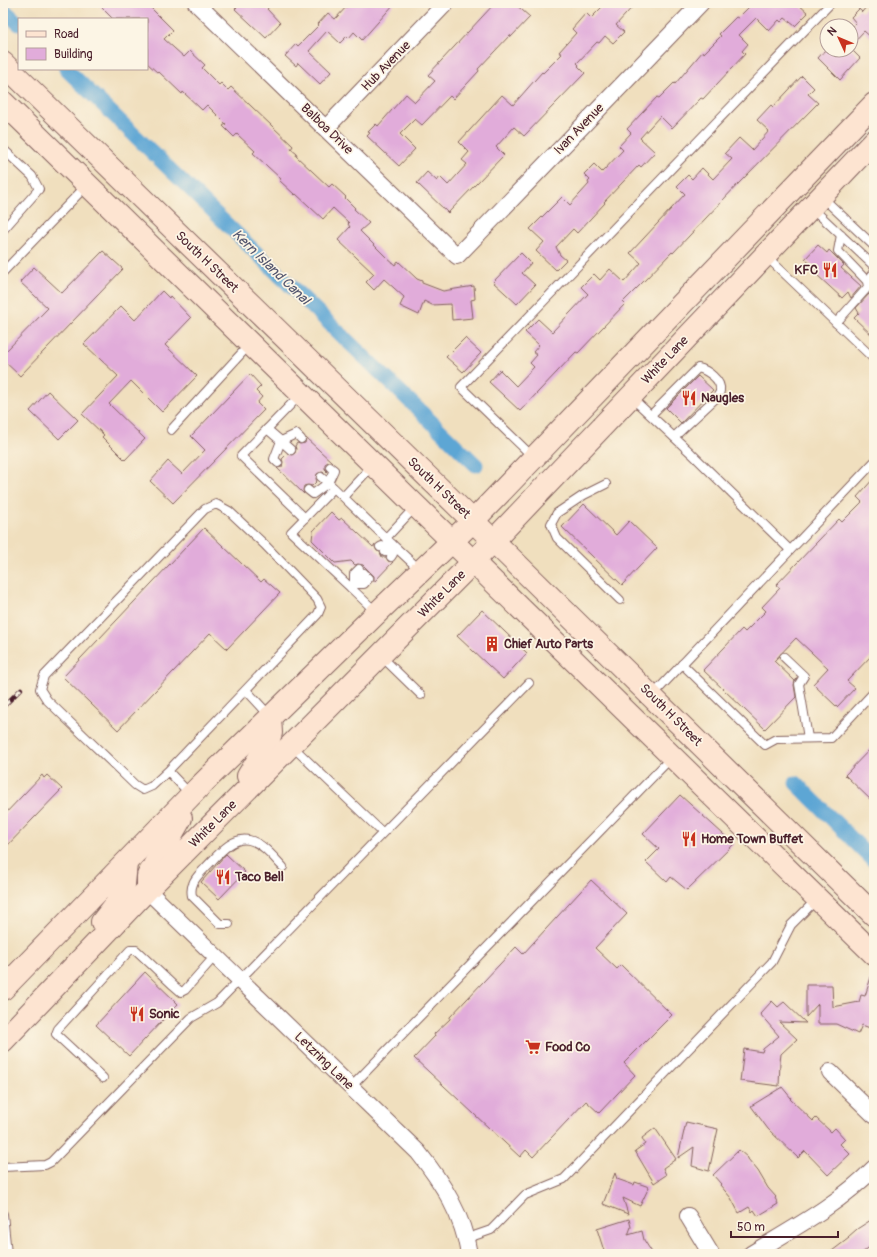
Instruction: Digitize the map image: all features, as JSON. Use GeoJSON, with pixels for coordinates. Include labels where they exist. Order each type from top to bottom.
{"type":"FeatureCollection","features":[{"type":"Feature","properties":{"kind":"main road","name":"South H Street"},"geometry":{"type":"LineString","coordinates":[[3,63],[652,696],[874,915]]}},
{"type":"Feature","properties":{"kind":"main road","name":"White Lane"},"geometry":{"type":"LineString","coordinates":[[3,989],[270,716],[473,521],[874,104]]}},
{"type":"Feature","properties":{"kind":"main road"},"geometry":{"type":"LineString","coordinates":[[7,109],[89,186],[302,393],[874,954]]}},
{"type":"Feature","properties":{"kind":"main road"},"geometry":{"type":"LineString","coordinates":[[765,255],[767,230],[843,136]]}},
{"type":"Feature","properties":{"kind":"main road","name":"White Lane"},"geometry":{"type":"LineString","coordinates":[[3,1041],[147,890],[474,561],[874,141]]}},
{"type":"Feature","properties":{"kind":"main road"},"geometry":{"type":"LineString","coordinates":[[89,186],[100,184],[112,187],[185,240]]}},
{"type":"Feature","properties":{"kind":"main road"},"geometry":{"type":"LineString","coordinates":[[302,393],[311,390],[326,396],[388,438]]}},
{"type":"Feature","properties":{"kind":"main road"},"geometry":{"type":"LineString","coordinates":[[228,808],[266,747],[271,733],[270,716]]}},
{"type":"Feature","properties":{"kind":"main road"},"geometry":{"type":"LineString","coordinates":[[674,758],[693,760],[775,818]]}},
{"type":"Feature","properties":{"kind":"main road"},"geometry":{"type":"LineString","coordinates":[[147,890],[148,876],[196,791]]}},
{"type":"Feature","properties":{"kind":"main road"},"geometry":{"type":"LineString","coordinates":[[48,995],[116,904],[124,885],[126,863]]}},
{"type":"Feature","properties":{"kind":"main road"},"geometry":{"type":"LineString","coordinates":[[3,996],[20,971]]}},
{"type":"Feature","properties":{"kind":"street","name":"Balboa Drive"},"geometry":{"type":"LineString","coordinates":[[196,3],[458,256]]}},
{"type":"Feature","properties":{"kind":"street","name":"Hub Avenue"},"geometry":{"type":"LineString","coordinates":[[326,128],[446,3]]}},
{"type":"Feature","properties":{"kind":"street","name":"Ivan Avenue"},"geometry":{"type":"LineString","coordinates":[[458,256],[701,3]]}},
{"type":"Feature","properties":{"kind":"street","name":"Letzring Lane"},"geometry":{"type":"LineString","coordinates":[[147,890],[418,1152],[434,1172],[451,1201],[459,1219],[467,1246]]}},
{"type":"Feature","properties":{"kind":"street"},"geometry":{"type":"LineString","coordinates":[[830,1072],[874,1115]]}},
{"type":"Feature","properties":{"kind":"street"},"geometry":{"type":"LineString","coordinates":[[751,1254],[837,1201],[874,1168]]}},
{"type":"Feature","properties":{"kind":"street"},"geometry":{"type":"LineString","coordinates":[[688,1216],[710,1254]]}},
{"type":"Feature","properties":{"kind":"lane"},"geometry":{"type":"LineString","coordinates":[[533,458],[461,387],[831,3]]}},
{"type":"Feature","properties":{"kind":"lane"},"geometry":{"type":"LineString","coordinates":[[3,149],[32,176],[39,189],[3,230]]}},
{"type":"Feature","properties":{"kind":"lane"},"geometry":{"type":"LineString","coordinates":[[3,272],[89,186]]}},
{"type":"Feature","properties":{"kind":"lane"},"geometry":{"type":"LineString","coordinates":[[816,201],[841,235],[874,266]]}},
{"type":"Feature","properties":{"kind":"lane"},"geometry":{"type":"LineString","coordinates":[[816,201],[874,246]]}},
{"type":"Feature","properties":{"kind":"lane"},"geometry":{"type":"LineString","coordinates":[[836,323],[868,287],[867,281],[838,251],[841,235]]}},
{"type":"Feature","properties":{"kind":"lane"},"geometry":{"type":"LineString","coordinates":[[765,255],[874,360]]}},
{"type":"Feature","properties":{"kind":"lane"},"geometry":{"type":"LineString","coordinates":[[867,281],[874,273]]}},
{"type":"Feature","properties":{"kind":"lane"},"geometry":{"type":"LineString","coordinates":[[171,430],[250,343]]}},
{"type":"Feature","properties":{"kind":"lane"},"geometry":{"type":"LineString","coordinates":[[650,415],[698,368],[705,369],[713,376],[719,382],[720,390],[717,397],[674,437]]}},
{"type":"Feature","properties":{"kind":"lane"},"geometry":{"type":"LineString","coordinates":[[302,393],[241,456],[305,518]]}},
{"type":"Feature","properties":{"kind":"lane"},"geometry":{"type":"LineString","coordinates":[[630,396],[790,550]]}},
{"type":"Feature","properties":{"kind":"lane"},"geometry":{"type":"LineString","coordinates":[[268,429],[290,450]]}},
{"type":"Feature","properties":{"kind":"lane"},"geometry":{"type":"LineString","coordinates":[[278,463],[274,459],[281,441],[296,434],[301,439]]}},
{"type":"Feature","properties":{"kind":"lane"},"geometry":{"type":"LineString","coordinates":[[652,696],[874,462]]}},
{"type":"Feature","properties":{"kind":"lane"},"geometry":{"type":"LineString","coordinates":[[344,496],[374,464]]}},
{"type":"Feature","properties":{"kind":"lane"},"geometry":{"type":"LineString","coordinates":[[330,467],[334,470],[331,485],[305,518],[291,532],[352,586],[376,613]]}},
{"type":"Feature","properties":{"kind":"lane"},"geometry":{"type":"LineString","coordinates":[[321,477],[344,496],[386,538],[387,550],[421,570]]}},
{"type":"Feature","properties":{"kind":"lane"},"geometry":{"type":"LineString","coordinates":[[606,484],[584,495],[557,513],[551,524],[557,538],[620,600]]}},
{"type":"Feature","properties":{"kind":"lane"},"geometry":{"type":"LineString","coordinates":[[308,490],[313,494],[331,485]]}},
{"type":"Feature","properties":{"kind":"lane"},"geometry":{"type":"LineString","coordinates":[[216,504],[228,511],[264,544],[317,599],[321,606],[318,614],[168,771],[152,786],[143,790],[135,785],[47,700],[40,689],[44,676],[204,509],[216,504]]}},
{"type":"Feature","properties":{"kind":"lane"},"geometry":{"type":"LineString","coordinates":[[386,538],[417,506]]}},
{"type":"Feature","properties":{"kind":"lane"},"geometry":{"type":"LineString","coordinates":[[364,573],[364,584],[352,586],[354,574],[364,573]]}},
{"type":"Feature","properties":{"kind":"lane"},"geometry":{"type":"LineString","coordinates":[[380,656],[421,695]]}},
{"type":"Feature","properties":{"kind":"lane"},"geometry":{"type":"LineString","coordinates":[[784,657],[804,676],[799,684],[808,738]]}},
{"type":"Feature","properties":{"kind":"lane"},"geometry":{"type":"LineString","coordinates":[[682,664],[765,745],[776,739],[831,738],[874,692]]}},
{"type":"Feature","properties":{"kind":"lane"},"geometry":{"type":"LineString","coordinates":[[3,1167],[45,1165],[51,1162],[191,1018],[217,1003],[382,832],[529,683]]}},
{"type":"Feature","properties":{"kind":"lane"},"geometry":{"type":"LineString","coordinates":[[246,690],[270,716]]}},
{"type":"Feature","properties":{"kind":"lane"},"geometry":{"type":"LineString","coordinates":[[291,745],[382,832]]}},
{"type":"Feature","properties":{"kind":"lane"},"geometry":{"type":"LineString","coordinates":[[351,1087],[674,758]]}},
{"type":"Feature","properties":{"kind":"lane"},"geometry":{"type":"LineString","coordinates":[[168,771],[196,791]]}},
{"type":"Feature","properties":{"kind":"lane"},"geometry":{"type":"LineString","coordinates":[[229,924],[220,924],[192,896],[191,890],[195,880],[221,852],[235,842],[242,840],[255,841],[283,867]]}},
{"type":"Feature","properties":{"kind":"lane"},"geometry":{"type":"LineString","coordinates":[[467,1246],[491,1230],[525,1196],[564,1179],[772,962],[791,925],[817,898]]}},
{"type":"Feature","properties":{"kind":"lane"},"geometry":{"type":"LineString","coordinates":[[103,1078],[56,1034],[63,1023],[130,950],[136,950],[181,992],[185,990],[215,956]]}},
{"type":"Feature","properties":{"kind":"lane"},"geometry":{"type":"LineString","coordinates":[[3,1214],[7,1254]]}},
{"type":"Feature","properties":{"kind":"building"},"geometry":{"type":"Polygon","coordinates":[[[97,3],[146,3],[173,30],[164,39],[184,57],[190,51],[205,65],[202,68],[219,85],[221,83],[228,90],[231,87],[293,146],[291,149],[297,154],[296,156],[329,187],[332,184],[346,197],[345,198],[355,208],[354,209],[369,223],[360,231],[395,265],[398,261],[417,279],[422,281],[422,283],[443,291],[474,286],[475,299],[471,300],[473,318],[452,320],[451,304],[432,305],[424,301],[419,315],[400,306],[404,297],[384,279],[374,290],[366,282],[374,274],[338,240],[350,227],[348,224],[349,223],[333,208],[323,219],[279,180],[281,179],[253,153],[255,151],[237,134],[234,137],[223,126],[226,124],[207,105],[202,110],[183,92],[182,94],[159,72],[158,73],[148,64],[148,18],[112,18],[97,3]]]}},
{"type":"Feature","properties":{"kind":"building"},"geometry":{"type":"Polygon","coordinates":[[[241,3],[273,3],[267,9],[280,23],[266,38],[235,9],[241,3]]]}},
{"type":"Feature","properties":{"kind":"building"},"geometry":{"type":"Polygon","coordinates":[[[350,3],[395,3],[362,40],[354,32],[349,38],[347,36],[340,43],[327,31],[309,51],[331,72],[320,84],[298,63],[296,66],[285,56],[296,44],[298,46],[319,25],[318,24],[328,13],[335,19],[350,3]]]}},
{"type":"Feature","properties":{"kind":"building"},"geometry":{"type":"Polygon","coordinates":[[[495,3],[514,3],[530,17],[511,37],[510,35],[478,69],[479,71],[453,99],[450,96],[422,125],[415,119],[400,134],[415,149],[399,166],[367,136],[370,133],[368,132],[376,124],[378,126],[406,94],[415,102],[435,81],[428,75],[495,3]]]}},
{"type":"Feature","properties":{"kind":"building"},"geometry":{"type":"Polygon","coordinates":[[[606,3],[636,3],[616,25],[624,32],[613,43],[605,36],[599,43],[597,42],[577,63],[585,73],[524,136],[514,127],[496,147],[504,155],[448,213],[417,183],[427,172],[437,181],[440,177],[448,185],[467,164],[462,160],[469,152],[459,142],[502,95],[513,105],[542,72],[543,73],[562,54],[559,52],[576,33],[572,29],[586,13],[591,18],[606,3]]]}},
{"type":"Feature","properties":{"kind":"building"},"geometry":{"type":"Polygon","coordinates":[[[753,3],[797,3],[808,13],[795,26],[785,18],[781,22],[779,20],[769,31],[756,18],[739,35],[748,44],[742,51],[745,54],[703,99],[701,98],[672,128],[660,116],[640,138],[655,152],[641,167],[639,165],[577,233],[573,229],[556,247],[560,255],[566,260],[556,270],[536,251],[544,242],[530,229],[562,197],[570,205],[589,184],[588,182],[590,180],[584,174],[594,164],[602,172],[623,150],[619,146],[631,133],[627,129],[657,97],[659,98],[674,83],[675,84],[703,51],[704,53],[721,36],[719,34],[736,17],[738,18],[753,3]]]}},
{"type":"Feature","properties":{"kind":"building"},"geometry":{"type":"Polygon","coordinates":[[[867,6],[874,12],[874,40],[864,31],[859,36],[859,18],[851,17],[859,9],[862,12],[867,6]]]}},
{"type":"Feature","properties":{"kind":"building"},"geometry":{"type":"Polygon","coordinates":[[[819,57],[860,58],[840,80],[818,58],[819,57]]]}},
{"type":"Feature","properties":{"kind":"building"},"geometry":{"type":"Polygon","coordinates":[[[802,76],[814,88],[808,94],[818,103],[673,253],[672,252],[623,302],[625,304],[578,353],[576,352],[520,411],[489,382],[500,370],[516,386],[534,367],[530,363],[537,355],[533,352],[539,345],[525,332],[538,319],[552,332],[588,294],[581,287],[594,274],[600,280],[610,269],[624,282],[641,263],[630,253],[685,194],[677,186],[688,175],[692,179],[702,168],[713,179],[732,159],[725,153],[739,138],[752,150],[769,131],[757,120],[771,105],[773,107],[802,76]]]}},
{"type":"Feature","properties":{"kind":"building","name":"KFC"},"geometry":{"type":"Polygon","coordinates":[[[818,245],[827,253],[829,250],[844,265],[841,268],[861,286],[851,298],[848,292],[842,298],[817,275],[819,272],[805,259],[818,245]]]}},
{"type":"Feature","properties":{"kind":"building"},"geometry":{"type":"Polygon","coordinates":[[[103,251],[123,269],[20,376],[3,360],[3,354],[48,308],[20,282],[34,267],[62,293],[103,251]]]}},
{"type":"Feature","properties":{"kind":"building"},"geometry":{"type":"Polygon","coordinates":[[[521,253],[531,263],[522,273],[535,285],[517,304],[493,282],[521,253]]]}},
{"type":"Feature","properties":{"kind":"building"},"geometry":{"type":"Polygon","coordinates":[[[162,291],[169,298],[170,296],[191,318],[165,345],[197,376],[162,412],[131,381],[109,404],[145,439],[125,460],[102,437],[104,435],[82,414],[118,376],[84,344],[121,306],[135,320],[162,291]]]}},
{"type":"Feature","properties":{"kind":"building"},"geometry":{"type":"Polygon","coordinates":[[[869,294],[874,298],[874,337],[854,318],[859,313],[856,308],[869,294]]]}},
{"type":"Feature","properties":{"kind":"building"},"geometry":{"type":"Polygon","coordinates":[[[465,338],[481,353],[463,372],[446,357],[465,338]]]}},
{"type":"Feature","properties":{"kind":"building"},"geometry":{"type":"Polygon","coordinates":[[[250,374],[261,386],[256,391],[262,397],[257,403],[264,410],[173,503],[150,481],[168,461],[182,474],[205,450],[191,436],[250,374]]]}},
{"type":"Feature","properties":{"kind":"building","name":"Naugles"},"geometry":{"type":"Polygon","coordinates":[[[698,376],[713,390],[681,423],[666,408],[698,376]]]}},
{"type":"Feature","properties":{"kind":"building"},"geometry":{"type":"Polygon","coordinates":[[[48,391],[78,420],[59,439],[30,411],[48,391]]]}},
{"type":"Feature","properties":{"kind":"building"},"geometry":{"type":"Polygon","coordinates":[[[306,438],[332,462],[325,464],[325,469],[327,471],[325,473],[322,472],[317,474],[317,481],[312,486],[304,486],[304,494],[277,468],[282,467],[282,459],[287,454],[292,455],[295,453],[295,446],[297,443],[305,443],[306,438]]]}},
{"type":"Feature","properties":{"kind":"building"},"geometry":{"type":"Polygon","coordinates":[[[874,478],[874,653],[847,681],[855,688],[837,707],[813,684],[828,668],[796,638],[774,661],[795,681],[794,685],[796,697],[765,729],[703,670],[742,629],[745,632],[766,611],[762,607],[780,588],[776,585],[839,519],[842,522],[862,502],[857,497],[874,478]]]}},
{"type":"Feature","properties":{"kind":"building"},"geometry":{"type":"Polygon","coordinates":[[[584,504],[616,535],[629,521],[657,548],[622,585],[562,527],[584,504]]]}},
{"type":"Feature","properties":{"kind":"building"},"geometry":{"type":"Polygon","coordinates":[[[331,512],[339,520],[342,518],[373,547],[375,544],[377,551],[380,552],[382,557],[386,557],[388,561],[393,562],[374,582],[374,576],[363,565],[355,565],[351,561],[335,563],[312,540],[313,531],[331,512]]]}},
{"type":"Feature","properties":{"kind":"building"},"geometry":{"type":"Polygon","coordinates":[[[204,528],[261,582],[264,579],[280,593],[227,649],[210,633],[118,730],[63,677],[204,528]]]}},
{"type":"Feature","properties":{"kind":"building","name":"Chief Auto Parts"},"geometry":{"type":"Polygon","coordinates":[[[482,610],[527,653],[503,679],[457,636],[482,610]]]}},
{"type":"Feature","properties":{"kind":"building"},"geometry":{"type":"Polygon","coordinates":[[[874,745],[874,803],[845,775],[874,745]]]}},
{"type":"Feature","properties":{"kind":"building"},"geometry":{"type":"Polygon","coordinates":[[[42,775],[44,778],[47,775],[62,789],[3,850],[3,816],[42,775]]]}},
{"type":"Feature","properties":{"kind":"building","name":"Home Town Buffet"},"geometry":{"type":"Polygon","coordinates":[[[680,795],[734,844],[687,890],[671,877],[667,882],[646,862],[659,849],[643,834],[680,795]]]}},
{"type":"Feature","properties":{"kind":"building","name":"Taco Bell"},"geometry":{"type":"Polygon","coordinates":[[[226,854],[245,872],[219,899],[201,882],[226,854]]]}},
{"type":"Feature","properties":{"kind":"building","name":"Food Co"},"geometry":{"type":"Polygon","coordinates":[[[591,880],[627,914],[595,948],[617,969],[621,965],[672,1015],[624,1063],[635,1075],[599,1113],[586,1101],[533,1157],[526,1150],[520,1157],[414,1058],[435,1036],[434,1034],[450,1019],[450,1017],[516,947],[523,954],[591,880]]]}},
{"type":"Feature","properties":{"kind":"building","name":"Sonic"},"geometry":{"type":"Polygon","coordinates":[[[145,972],[178,1004],[129,1056],[96,1025],[145,972]]]}},
{"type":"Feature","properties":{"kind":"building"},"geometry":{"type":"Polygon","coordinates":[[[872,974],[874,975],[874,1025],[872,1024],[870,1028],[862,1025],[858,1034],[836,1024],[818,1024],[818,1004],[806,1017],[806,985],[832,985],[833,1007],[859,1002],[861,995],[865,996],[872,974]]]}},
{"type":"Feature","properties":{"kind":"building"},"geometry":{"type":"Polygon","coordinates":[[[772,1001],[778,1007],[784,1002],[806,1023],[779,1022],[797,1039],[781,1054],[779,1086],[740,1081],[744,1049],[762,1052],[763,1049],[779,1036],[760,1014],[772,1001]]]}},
{"type":"Feature","properties":{"kind":"building"},"geometry":{"type":"Polygon","coordinates":[[[782,1087],[791,1098],[790,1099],[813,1121],[816,1118],[831,1132],[835,1128],[845,1139],[840,1144],[850,1154],[828,1175],[805,1151],[798,1158],[768,1129],[751,1106],[782,1087]]]}},
{"type":"Feature","properties":{"kind":"building"},"geometry":{"type":"Polygon","coordinates":[[[686,1122],[718,1129],[709,1171],[692,1166],[694,1147],[678,1158],[686,1122]]]}},
{"type":"Feature","properties":{"kind":"building"},"geometry":{"type":"Polygon","coordinates":[[[655,1128],[676,1159],[663,1168],[666,1175],[654,1183],[635,1151],[645,1144],[642,1138],[655,1128]]]}},
{"type":"Feature","properties":{"kind":"building"},"geometry":{"type":"Polygon","coordinates":[[[739,1150],[748,1158],[768,1188],[776,1197],[775,1198],[778,1204],[758,1216],[754,1210],[752,1212],[749,1207],[739,1213],[731,1198],[713,1175],[739,1150]]]}},
{"type":"Feature","properties":{"kind":"building"},"geometry":{"type":"Polygon","coordinates":[[[615,1173],[617,1179],[634,1185],[635,1182],[649,1187],[640,1206],[623,1198],[628,1214],[603,1204],[615,1173]]]}},
{"type":"Feature","properties":{"kind":"building"},"geometry":{"type":"Polygon","coordinates":[[[874,1218],[874,1243],[861,1254],[828,1254],[849,1238],[848,1237],[857,1229],[874,1218]]]}},
{"type":"Feature","properties":{"kind":"building"},"geometry":{"type":"Polygon","coordinates":[[[629,1219],[631,1227],[628,1235],[642,1231],[644,1240],[653,1254],[605,1254],[597,1229],[629,1219]]]}},
{"type":"Feature","properties":{"kind":"waterway","name":"Kern Island Canal"},"geometry":{"type":"LineString","coordinates":[[3,9],[18,23]]}},
{"type":"Feature","properties":{"kind":"waterway","name":"Kern Island Canal"},"geometry":{"type":"LineString","coordinates":[[67,70],[476,465]]}},
{"type":"Feature","properties":{"kind":"waterway","name":"Kern Island Canal"},"geometry":{"type":"LineString","coordinates":[[796,783],[874,861]]}},
{"type":"Feature","properties":{"kind":"railway"},"geometry":{"type":"LineString","coordinates":[[3,707],[21,689]]}},
{"type":"Feature","properties":{"kind":"place","name":"KFC"},"geometry":{"type":"Point","coordinates":[830,270]}},
{"type":"Feature","properties":{"kind":"place","name":"Naugles"},"geometry":{"type":"Point","coordinates":[689,398]}},
{"type":"Feature","properties":{"kind":"place","name":"Chief Auto Parts"},"geometry":{"type":"Point","coordinates":[492,644]}},
{"type":"Feature","properties":{"kind":"place","name":"Home Town Buffet"},"geometry":{"type":"Point","coordinates":[689,839]}},
{"type":"Feature","properties":{"kind":"place","name":"Taco Bell"},"geometry":{"type":"Point","coordinates":[223,877]}},
{"type":"Feature","properties":{"kind":"place","name":"Sonic"},"geometry":{"type":"Point","coordinates":[137,1014]}},
{"type":"Feature","properties":{"kind":"place","name":"Food Co"},"geometry":{"type":"Point","coordinates":[533,1047]}}]}
